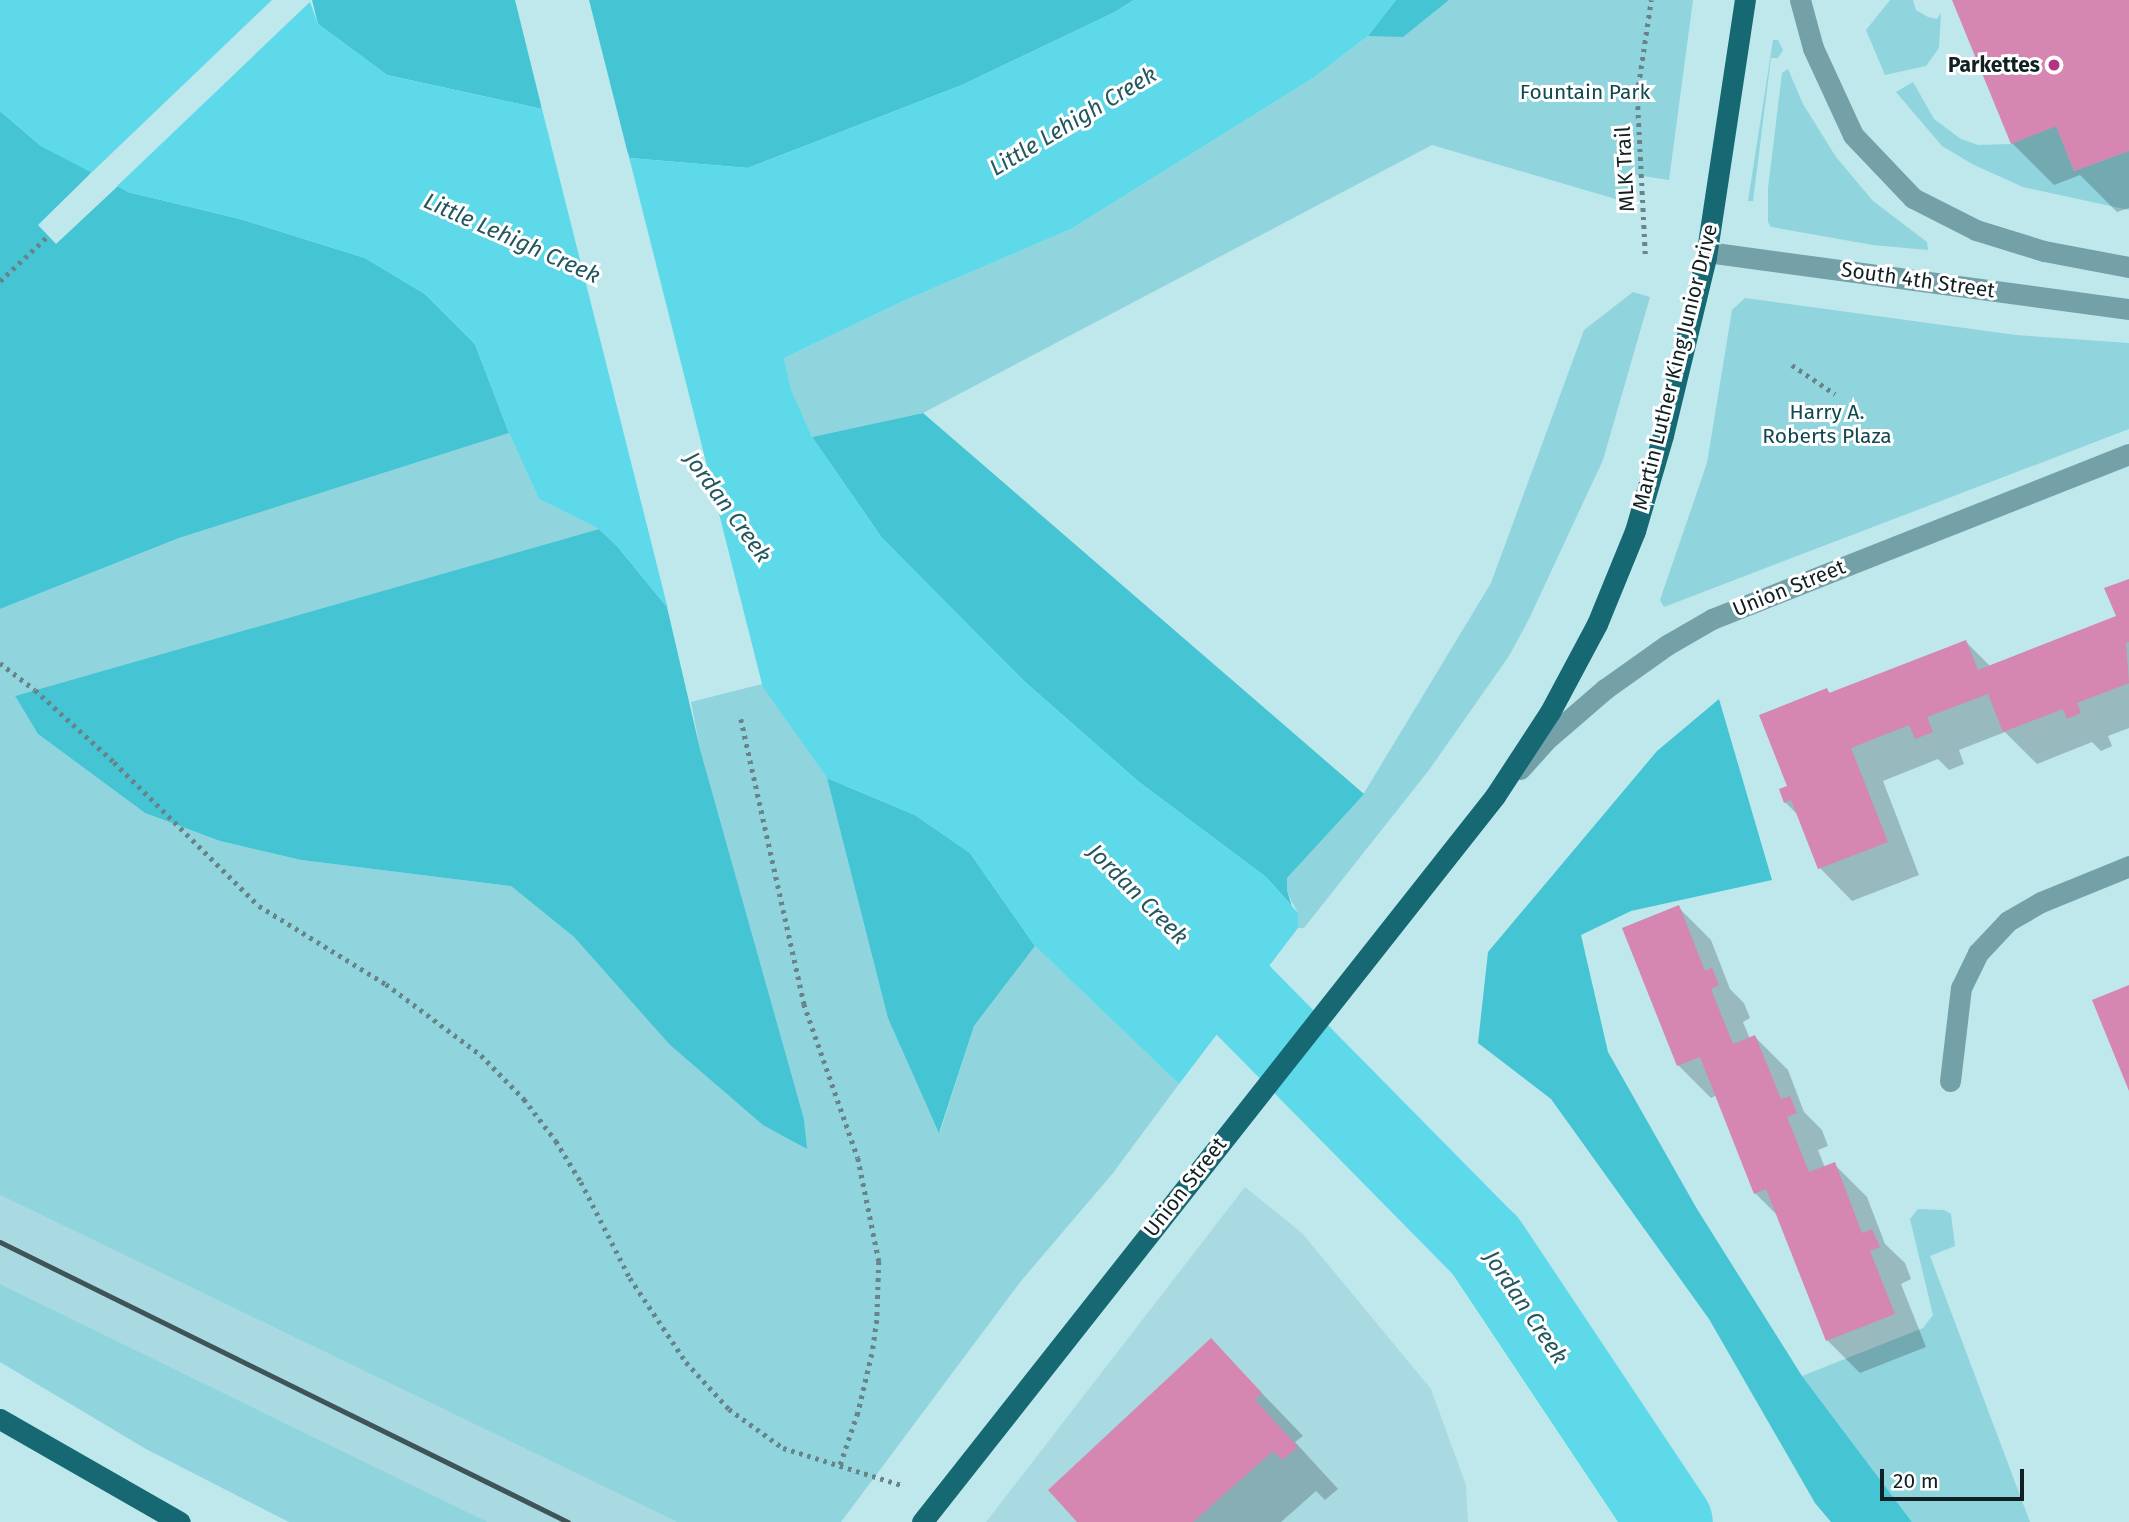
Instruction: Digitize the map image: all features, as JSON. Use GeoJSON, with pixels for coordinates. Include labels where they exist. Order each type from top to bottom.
{"type":"FeatureCollection","features":[{"type":"Feature","properties":{"kind":"main road","name":"Martin Luther King Junior Drive"},"geometry":{"type":"LineString","coordinates":[[1449,853],[1495,796],[1562,690],[1597,624],[1635,531],[1663,435],[1707,252],[1745,0]]}},
{"type":"Feature","properties":{"kind":"main road","name":"Union Street"},"geometry":{"type":"LineString","coordinates":[[922,1522],[1449,853]]}},
{"type":"Feature","properties":{"kind":"main road"},"geometry":{"type":"LineString","coordinates":[[0,1419],[180,1522]]}},
{"type":"Feature","properties":{"kind":"street"},"geometry":{"type":"LineString","coordinates":[[1800,0],[1813,48],[1853,135],[1913,198],[1976,230],[2043,251],[2129,267]]}},
{"type":"Feature","properties":{"kind":"street","name":"South 4th Street"},"geometry":{"type":"LineString","coordinates":[[1707,252],[2129,309]]}},
{"type":"Feature","properties":{"kind":"street","name":"Union Street"},"geometry":{"type":"LineString","coordinates":[[1495,796],[1547,740],[1605,689],[1667,645],[1712,619],[2129,454]]}},
{"type":"Feature","properties":{"kind":"street"},"geometry":{"type":"LineString","coordinates":[[1950,1081],[1961,988],[1978,953],[2008,921],[2041,902],[2129,866]]}},
{"type":"Feature","properties":{"kind":"path","name":"MLK Trail"},"geometry":{"type":"LineString","coordinates":[[1644,254],[1637,94],[1651,0]]}},
{"type":"Feature","properties":{"kind":"path"},"geometry":{"type":"LineString","coordinates":[[0,281],[48,236]]}},
{"type":"Feature","properties":{"kind":"path"},"geometry":{"type":"LineString","coordinates":[[1792,365],[1835,394]]}},
{"type":"Feature","properties":{"kind":"path"},"geometry":{"type":"LineString","coordinates":[[0,663],[35,690],[114,762],[259,906],[386,984],[481,1055],[524,1099],[556,1141],[582,1182],[630,1278],[687,1362],[729,1409],[783,1448],[942,1497]]}},
{"type":"Feature","properties":{"kind":"path"},"geometry":{"type":"LineString","coordinates":[[741,719],[804,1004],[858,1158],[878,1261],[877,1320],[872,1354],[858,1413],[840,1466]]}},
{"type":"Feature","properties":{"kind":"shaded area"},"geometry":{"type":"Polygon","coordinates":[[[312,0],[515,0],[542,109],[387,75],[318,24],[312,0]]]}},
{"type":"Feature","properties":{"kind":"shaded area"},"geometry":{"type":"Polygon","coordinates":[[[589,0],[1134,0],[1113,13],[962,85],[748,168],[629,158],[589,0]]]}},
{"type":"Feature","properties":{"kind":"shaded area"},"geometry":{"type":"Polygon","coordinates":[[[1396,0],[1449,0],[1403,37],[1368,36],[1396,0]]]}},
{"type":"Feature","properties":{"kind":"shaded area"},"geometry":{"type":"Polygon","coordinates":[[[0,111],[41,146],[92,172],[38,225],[56,244],[118,186],[128,192],[240,219],[365,258],[425,294],[475,344],[509,433],[179,538],[0,609],[0,111]]]}},
{"type":"Feature","properties":{"kind":"shaded area"},"geometry":{"type":"Polygon","coordinates":[[[923,413],[1364,794],[1287,878],[1287,891],[1292,906],[1266,877],[1139,782],[1025,682],[882,538],[812,437],[923,413]]]}},
{"type":"Feature","properties":{"kind":"shaded area"},"geometry":{"type":"Polygon","coordinates":[[[599,529],[617,546],[667,607],[700,749],[804,1119],[807,1149],[763,1125],[669,1044],[574,937],[511,886],[301,860],[220,841],[145,813],[38,734],[15,696],[599,529]]]}},
{"type":"Feature","properties":{"kind":"shaded area"},"geometry":{"type":"Polygon","coordinates":[[[1719,699],[1772,880],[1631,911],[1581,935],[1608,1052],[1697,1209],[1802,1376],[1912,1522],[1831,1522],[1815,1503],[1709,1319],[1551,1099],[1478,1043],[1488,952],[1657,751],[1719,699]]]}},
{"type":"Feature","properties":{"kind":"shaded area"},"geometry":{"type":"Polygon","coordinates":[[[827,778],[915,815],[970,853],[1035,946],[974,1026],[939,1133],[888,1018],[827,778]]]}},
{"type":"Feature","properties":{"kind":"shaded area"},"geometry":{"type":"Polygon","coordinates":[[[1245,1187],[1302,1233],[1431,1389],[1466,1485],[1468,1522],[986,1522],[1245,1187]]]}},
{"type":"Feature","properties":{"kind":"shaded area"},"geometry":{"type":"Polygon","coordinates":[[[0,1195],[677,1522],[488,1522],[0,1284],[0,1195]]]}},
{"type":"Feature","properties":{"kind":"green space","name":"Fountain Park"},"geometry":{"type":"Polygon","coordinates":[[[1396,0],[1693,0],[1669,180],[1629,174],[1629,203],[1432,145],[923,413],[812,437],[791,389],[784,358],[901,302],[1071,229],[1313,78],[1368,36],[1396,0]]]}},
{"type":"Feature","properties":{"kind":"green space"},"geometry":{"type":"Polygon","coordinates":[[[1890,0],[1913,0],[1916,10],[1928,17],[1937,19],[1941,13],[1939,48],[1926,66],[1885,75],[1866,30],[1890,0]]]}},
{"type":"Feature","properties":{"kind":"green space"},"geometry":{"type":"Polygon","coordinates":[[[1773,40],[1778,40],[1783,50],[1778,58],[1771,58],[1753,201],[1748,201],[1773,40]]]}},
{"type":"Feature","properties":{"kind":"green space"},"geometry":{"type":"Polygon","coordinates":[[[1788,69],[1803,104],[1836,157],[1873,201],[1927,242],[1928,250],[1873,245],[1771,227],[1768,222],[1768,188],[1782,73],[1788,69]]]}},
{"type":"Feature","properties":{"kind":"green space"},"geometry":{"type":"Polygon","coordinates":[[[1913,82],[1934,119],[1961,139],[1978,145],[2011,144],[2056,126],[2074,171],[2129,151],[2129,210],[2023,187],[1974,165],[1942,146],[1896,92],[1913,82]]]}},
{"type":"Feature","properties":{"kind":"green space"},"geometry":{"type":"Polygon","coordinates":[[[1633,292],[1650,297],[1603,460],[1528,621],[1509,656],[1429,770],[1304,928],[1298,928],[1298,913],[1286,891],[1287,878],[1364,793],[1491,583],[1584,330],[1633,292]]]}},
{"type":"Feature","properties":{"kind":"green space","name":"Harry A. Roberts Plaza"},"geometry":{"type":"Polygon","coordinates":[[[1745,298],[2016,335],[2129,343],[2129,429],[1664,607],[1660,600],[1707,463],[1732,310],[1745,298]]]}},
{"type":"Feature","properties":{"kind":"green space"},"geometry":{"type":"Polygon","coordinates":[[[509,433],[539,499],[599,529],[15,696],[38,734],[145,813],[220,841],[301,860],[511,886],[574,937],[669,1044],[806,1149],[804,1119],[700,749],[691,702],[762,684],[827,778],[856,888],[940,1132],[974,1026],[1035,946],[1179,1084],[1113,1173],[1021,1281],[841,1522],[677,1522],[0,1195],[0,609],[179,538],[509,433]]]}},
{"type":"Feature","properties":{"kind":"green space"},"geometry":{"type":"Polygon","coordinates":[[[1918,1209],[1944,1210],[1951,1214],[1955,1246],[1930,1256],[2030,1522],[1912,1522],[1802,1376],[1923,1328],[1933,1315],[1910,1219],[1918,1209]]]}},
{"type":"Feature","properties":{"kind":"green space"},"geometry":{"type":"Polygon","coordinates":[[[0,1284],[488,1522],[289,1522],[146,1449],[0,1362],[0,1284]]]}},
{"type":"Feature","properties":{"kind":"water","name":"Little Lehigh Creek"},"geometry":{"type":"Polygon","coordinates":[[[0,0],[307,0],[318,24],[387,75],[542,109],[629,158],[748,168],[962,85],[1113,13],[1134,0],[1396,0],[1368,36],[1313,78],[1071,229],[901,302],[784,358],[791,389],[812,437],[882,538],[1025,682],[1139,782],[1266,877],[1298,913],[1298,928],[1179,1084],[1035,946],[970,853],[915,815],[827,778],[761,684],[667,607],[617,546],[599,529],[539,499],[509,433],[475,344],[425,294],[365,258],[240,219],[128,192],[41,146],[0,111],[0,0]]]}},
{"type":"Feature","properties":{"kind":"pier"},"geometry":{"type":"Polygon","coordinates":[[[272,0],[312,0],[115,188],[89,175],[272,0]]]}},
{"type":"Feature","properties":{"kind":"pier"},"geometry":{"type":"Polygon","coordinates":[[[541,105],[628,153],[762,684],[757,685],[669,613],[541,105]]]}},
{"type":"Feature","properties":{"kind":"building","name":"Parkettes"},"geometry":{"type":"Polygon","coordinates":[[[1952,0],[2129,0],[2129,151],[2074,171],[2056,126],[2011,144],[1952,0]]]}},
{"type":"Feature","properties":{"kind":"building"},"geometry":{"type":"Polygon","coordinates":[[[2129,579],[2129,642],[2126,643],[2129,683],[2077,703],[2081,713],[2067,719],[2063,709],[2003,732],[1988,694],[1927,717],[1933,732],[1915,739],[1909,725],[1851,748],[1888,842],[1818,869],[1791,800],[1784,803],[1779,789],[1787,786],[1759,715],[1827,688],[1829,693],[1966,640],[1978,670],[2116,616],[2104,588],[2129,579]]]}},
{"type":"Feature","properties":{"kind":"building"},"geometry":{"type":"Polygon","coordinates":[[[1679,905],[1705,971],[1712,968],[1719,985],[1711,989],[1733,1044],[1755,1035],[1781,1099],[1790,1096],[1797,1113],[1787,1117],[1809,1172],[1835,1162],[1862,1233],[1872,1229],[1880,1247],[1870,1251],[1895,1314],[1826,1341],[1766,1189],[1754,1194],[1700,1057],[1677,1066],[1622,928],[1679,905]]]}},
{"type":"Feature","properties":{"kind":"building"},"geometry":{"type":"Polygon","coordinates":[[[2129,985],[2129,1091],[2092,1000],[2129,985]]]}},
{"type":"Feature","properties":{"kind":"building"},"geometry":{"type":"Polygon","coordinates":[[[1211,1338],[1262,1393],[1255,1400],[1298,1447],[1282,1460],[1273,1451],[1193,1522],[1077,1522],[1048,1490],[1211,1338]]]}},
{"type":"Feature","properties":{"kind":"waterway","name":"Jordan Creek"},"geometry":{"type":"LineString","coordinates":[[1160,916],[1485,1245],[1670,1522]]}},
{"type":"Feature","properties":{"kind":"railway"},"geometry":{"type":"LineString","coordinates":[[0,1242],[568,1522]]}},
{"type":"Feature","properties":{"kind":"place","name":"Parkettes"},"geometry":{"type":"Point","coordinates":[2054,65]}}]}
